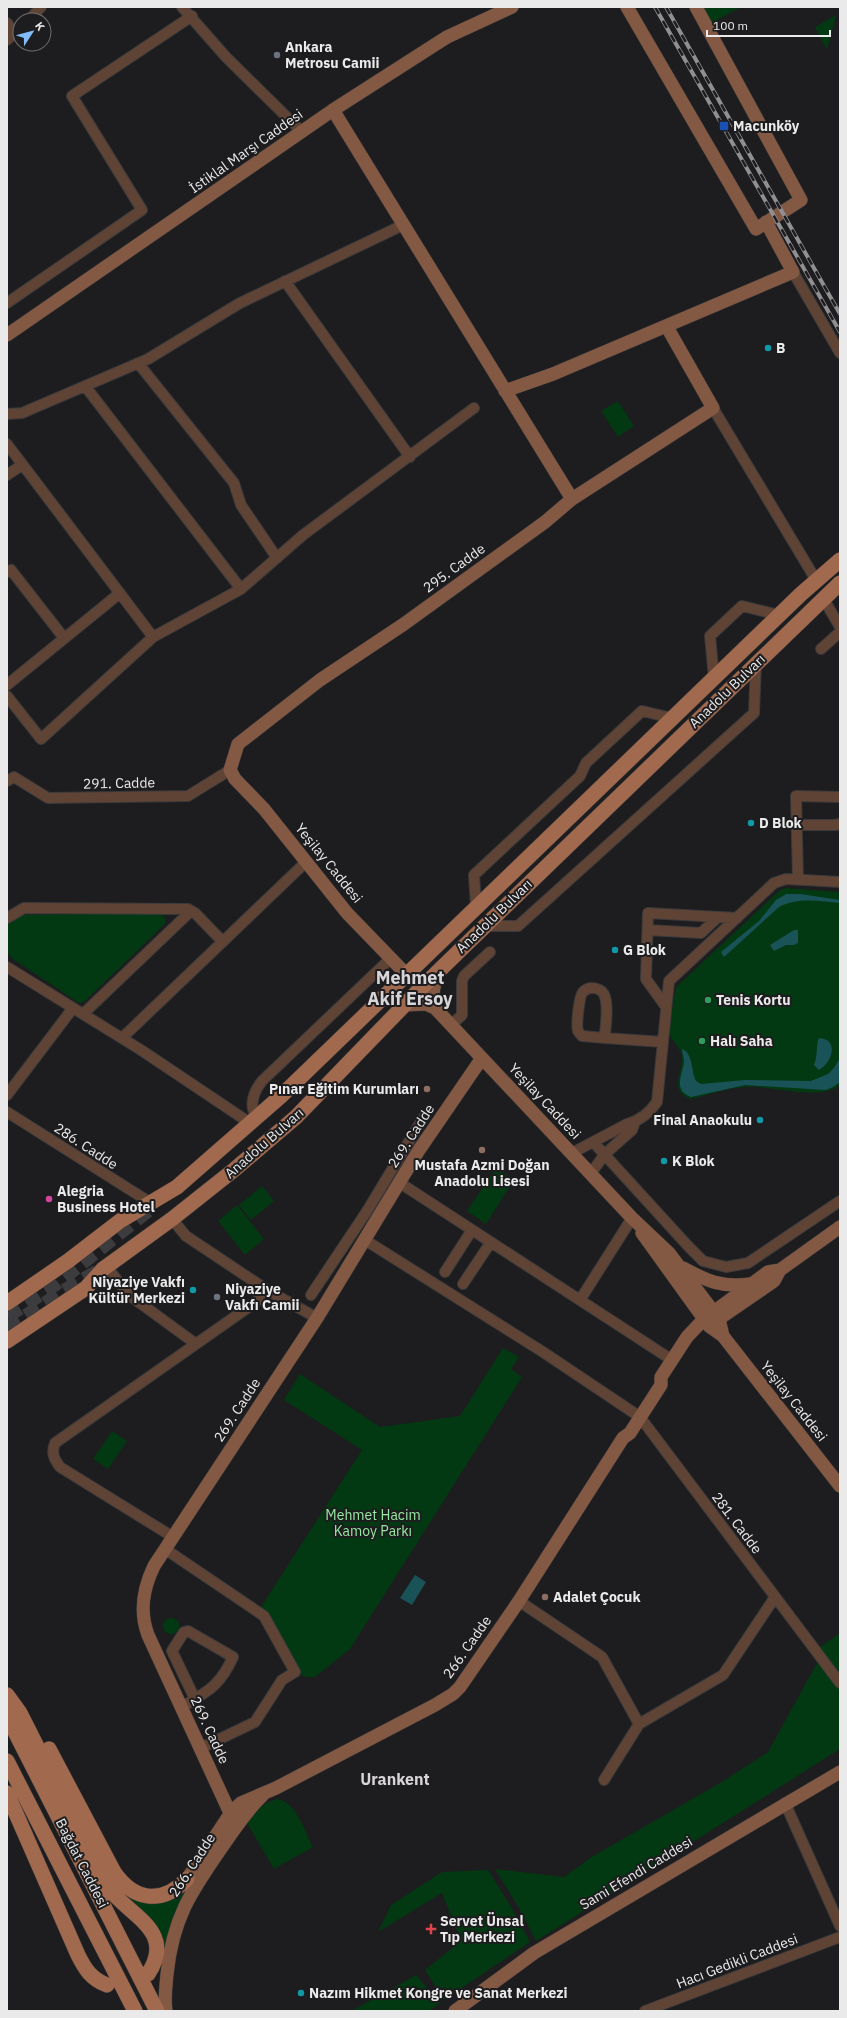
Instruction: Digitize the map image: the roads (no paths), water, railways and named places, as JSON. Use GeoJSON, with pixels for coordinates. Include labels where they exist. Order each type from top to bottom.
{"type":"FeatureCollection","features":[{"type":"Feature","properties":{"kind":"main road","name":"Anadolu Bulvarı"},"geometry":{"type":"LineString","coordinates":[[7,1303],[68,1262],[120,1221],[177,1187],[254,1120],[346,1035],[476,906],[779,615],[816,580],[840,560]]}},
{"type":"Feature","properties":{"kind":"main road","name":"Anadolu Bulvarı"},"geometry":{"type":"LineString","coordinates":[[7,1341],[86,1288],[105,1268],[172,1219],[235,1169],[296,1117],[437,972],[840,583]]}},
{"type":"Feature","properties":{"kind":"main road"},"geometry":{"type":"LineString","coordinates":[[7,1695],[13,1714],[108,1887],[114,1896],[146,1923],[152,1931],[155,1938],[157,1955],[155,1965],[148,1974]]}},
{"type":"Feature","properties":{"kind":"main road"},"geometry":{"type":"LineString","coordinates":[[13,1714],[48,1748],[114,1872],[127,1888],[146,1896],[158,1896],[171,1892],[187,1879]]}},
{"type":"Feature","properties":{"kind":"main road","name":"Bağdat Caddesi"},"geometry":{"type":"LineString","coordinates":[[13,1714],[157,2011]]}},
{"type":"Feature","properties":{"kind":"main road","name":"Bağdat Caddesi"},"geometry":{"type":"LineString","coordinates":[[7,1761],[135,2011]]}},
{"type":"Feature","properties":{"kind":"main road"},"geometry":{"type":"LineString","coordinates":[[8,1797],[81,1961],[93,1978],[107,1985]]}},
{"type":"Feature","properties":{"kind":"street"},"geometry":{"type":"LineString","coordinates":[[182,7],[192,16],[226,57],[302,132]]}},
{"type":"Feature","properties":{"kind":"street","name":"İstiklal Marşı Caddesi"},"geometry":{"type":"LineString","coordinates":[[7,335],[333,110],[448,37],[512,7]]}},
{"type":"Feature","properties":{"kind":"street"},"geometry":{"type":"LineString","coordinates":[[627,7],[756,229],[801,200],[696,7]]}},
{"type":"Feature","properties":{"kind":"street"},"geometry":{"type":"LineString","coordinates":[[7,303],[142,210],[72,96],[192,16]]}},
{"type":"Feature","properties":{"kind":"street"},"geometry":{"type":"LineString","coordinates":[[333,110],[572,499]]}},
{"type":"Feature","properties":{"kind":"street"},"geometry":{"type":"LineString","coordinates":[[766,222],[840,353]]}},
{"type":"Feature","properties":{"kind":"street"},"geometry":{"type":"LineString","coordinates":[[7,414],[22,413],[148,359],[240,303],[403,225]]}},
{"type":"Feature","properties":{"kind":"street"},"geometry":{"type":"LineString","coordinates":[[505,391],[553,374],[667,327],[793,272]]}},
{"type":"Feature","properties":{"kind":"street"},"geometry":{"type":"LineString","coordinates":[[285,281],[410,457]]}},
{"type":"Feature","properties":{"kind":"street"},"geometry":{"type":"LineString","coordinates":[[667,327],[713,408],[816,580]]}},
{"type":"Feature","properties":{"kind":"street"},"geometry":{"type":"LineString","coordinates":[[138,363],[234,483],[240,504],[277,558]]}},
{"type":"Feature","properties":{"kind":"street"},"geometry":{"type":"LineString","coordinates":[[86,386],[241,589]]}},
{"type":"Feature","properties":{"kind":"street"},"geometry":{"type":"LineString","coordinates":[[7,696],[41,739],[153,636],[241,589],[303,535],[474,408]]}},
{"type":"Feature","properties":{"kind":"street","name":"295. Cadde"},"geometry":{"type":"LineString","coordinates":[[230,770],[238,744],[320,680],[404,624],[545,522],[572,499],[713,408]]}},
{"type":"Feature","properties":{"kind":"street"},"geometry":{"type":"LineString","coordinates":[[7,444],[153,636]]}},
{"type":"Feature","properties":{"kind":"street"},"geometry":{"type":"LineString","coordinates":[[7,475],[22,465]]}},
{"type":"Feature","properties":{"kind":"street"},"geometry":{"type":"LineString","coordinates":[[7,572],[11,570],[64,638]]}},
{"type":"Feature","properties":{"kind":"street"},"geometry":{"type":"LineString","coordinates":[[7,685],[120,593]]}},
{"type":"Feature","properties":{"kind":"street"},"geometry":{"type":"LineString","coordinates":[[823,598],[840,627]]}},
{"type":"Feature","properties":{"kind":"street"},"geometry":{"type":"LineString","coordinates":[[714,678],[710,636],[742,606],[779,615]]}},
{"type":"Feature","properties":{"kind":"street"},"geometry":{"type":"LineString","coordinates":[[821,649],[840,632]]}},
{"type":"Feature","properties":{"kind":"street"},"geometry":{"type":"LineString","coordinates":[[485,926],[518,926],[754,713],[756,663]]}},
{"type":"Feature","properties":{"kind":"street"},"geometry":{"type":"LineString","coordinates":[[476,906],[474,875],[580,776],[586,763],[642,711],[672,718]]}},
{"type":"Feature","properties":{"kind":"street","name":"291. Cadde"},"geometry":{"type":"LineString","coordinates":[[7,769],[10,779],[48,798],[188,796],[230,770]]}},
{"type":"Feature","properties":{"kind":"street","name":"Yeşilay Caddesi"},"geometry":{"type":"LineString","coordinates":[[230,770],[235,779],[264,809],[347,913],[406,974]]}},
{"type":"Feature","properties":{"kind":"street"},"geometry":{"type":"LineString","coordinates":[[798,880],[796,796],[840,797]]}},
{"type":"Feature","properties":{"kind":"street"},"geometry":{"type":"LineString","coordinates":[[796,825],[840,824]]}},
{"type":"Feature","properties":{"kind":"street"},"geometry":{"type":"LineString","coordinates":[[122,1038],[306,862]]}},
{"type":"Feature","properties":{"kind":"street"},"geometry":{"type":"LineString","coordinates":[[572,1154],[627,1124],[635,1122],[657,1102],[669,981],[774,883],[786,879],[840,882]]}},
{"type":"Feature","properties":{"kind":"street"},"geometry":{"type":"LineString","coordinates":[[7,918],[24,908],[188,909],[223,942]]}},
{"type":"Feature","properties":{"kind":"street"},"geometry":{"type":"LineString","coordinates":[[83,1014],[191,911]]}},
{"type":"Feature","properties":{"kind":"street"},"geometry":{"type":"LineString","coordinates":[[666,1007],[646,979],[648,913],[737,918]]}},
{"type":"Feature","properties":{"kind":"street"},"geometry":{"type":"LineString","coordinates":[[648,930],[701,933],[718,917]]}},
{"type":"Feature","properties":{"kind":"street"},"geometry":{"type":"LineString","coordinates":[[451,1025],[462,1015],[462,981],[464,976],[490,952]]}},
{"type":"Feature","properties":{"kind":"street"},"geometry":{"type":"LineString","coordinates":[[254,1120],[252,1103],[256,1090],[262,1081],[391,958]]}},
{"type":"Feature","properties":{"kind":"street"},"geometry":{"type":"LineString","coordinates":[[7,967],[254,1120]]}},
{"type":"Feature","properties":{"kind":"street"},"geometry":{"type":"LineString","coordinates":[[435,1008],[432,998],[437,972]]}},
{"type":"Feature","properties":{"kind":"street"},"geometry":{"type":"LineString","coordinates":[[605,1038],[606,998],[603,992],[599,989],[589,988],[583,992],[580,998],[578,1031],[582,1036],[605,1038],[663,1042]]}},
{"type":"Feature","properties":{"kind":"street"},"geometry":{"type":"LineString","coordinates":[[404,1005],[426,1004],[435,1008]]}},
{"type":"Feature","properties":{"kind":"street"},"geometry":{"type":"LineString","coordinates":[[7,1095],[73,1008]]}},
{"type":"Feature","properties":{"kind":"street","name":"Yeşilay Caddesi"},"geometry":{"type":"LineString","coordinates":[[435,1008],[632,1218],[840,1486]]}},
{"type":"Feature","properties":{"kind":"street","name":"269. Cadde"},"geometry":{"type":"LineString","coordinates":[[239,1813],[224,1799],[148,1635],[143,1620],[143,1603],[148,1577],[317,1318],[365,1240],[373,1215],[400,1182],[482,1058]]}},
{"type":"Feature","properties":{"kind":"street","name":"286. Cadde"},"geometry":{"type":"LineString","coordinates":[[7,1112],[151,1203]]}},
{"type":"Feature","properties":{"kind":"street"},"geometry":{"type":"LineString","coordinates":[[311,1295],[373,1215],[425,1115]]}},
{"type":"Feature","properties":{"kind":"street"},"geometry":{"type":"LineString","coordinates":[[591,1173],[605,1154],[632,1130],[635,1122]]}},
{"type":"Feature","properties":{"kind":"street"},"geometry":{"type":"LineString","coordinates":[[594,1143],[688,1246],[704,1261],[726,1267],[748,1263],[840,1201]]}},
{"type":"Feature","properties":{"kind":"street"},"geometry":{"type":"LineString","coordinates":[[400,1182],[672,1360]]}},
{"type":"Feature","properties":{"kind":"street"},"geometry":{"type":"LineString","coordinates":[[580,1300],[632,1218]]}},
{"type":"Feature","properties":{"kind":"street","name":"Yeşilay Caddesi"},"geometry":{"type":"LineString","coordinates":[[632,1218],[659,1241],[679,1265],[711,1319]]}},
{"type":"Feature","properties":{"kind":"street"},"geometry":{"type":"LineString","coordinates":[[172,1219],[186,1236],[270,1292],[317,1318]]}},
{"type":"Feature","properties":{"kind":"street"},"geometry":{"type":"LineString","coordinates":[[711,1319],[752,1283],[768,1272],[780,1270],[840,1228]]}},
{"type":"Feature","properties":{"kind":"street"},"geometry":{"type":"LineString","coordinates":[[445,1272],[472,1230]]}},
{"type":"Feature","properties":{"kind":"street","name":"281. Cadde"},"geometry":{"type":"LineString","coordinates":[[365,1240],[543,1352],[637,1414],[840,1683]]}},
{"type":"Feature","properties":{"kind":"street"},"geometry":{"type":"LineString","coordinates":[[463,1284],[491,1242]]}},
{"type":"Feature","properties":{"kind":"street"},"geometry":{"type":"LineString","coordinates":[[679,1265],[706,1281],[737,1286],[752,1283]]}},
{"type":"Feature","properties":{"kind":"street"},"geometry":{"type":"LineString","coordinates":[[105,1268],[129,1296],[196,1344]]}},
{"type":"Feature","properties":{"kind":"street"},"geometry":{"type":"LineString","coordinates":[[711,1319],[774,1281],[780,1270]]}},
{"type":"Feature","properties":{"kind":"street"},"geometry":{"type":"LineString","coordinates":[[173,1537],[60,1467],[54,1458],[53,1450],[55,1443],[270,1292]]}},
{"type":"Feature","properties":{"kind":"street","name":"266. Cadde"},"geometry":{"type":"LineString","coordinates":[[187,1879],[239,1813],[264,1794],[453,1694],[519,1601],[623,1438],[630,1433],[637,1414],[654,1380],[662,1377],[694,1329],[711,1319]]}},
{"type":"Feature","properties":{"kind":"street"},"geometry":{"type":"LineString","coordinates":[[165,1549],[264,1616],[295,1672],[282,1680],[255,1722],[201,1748]]}},
{"type":"Feature","properties":{"kind":"street"},"geometry":{"type":"LineString","coordinates":[[604,1780],[639,1724],[723,1674],[775,1597]]}},
{"type":"Feature","properties":{"kind":"street"},"geometry":{"type":"LineString","coordinates":[[519,1601],[602,1657],[639,1724]]}},
{"type":"Feature","properties":{"kind":"street"},"geometry":{"type":"LineString","coordinates":[[182,1707],[195,1699],[215,1686],[233,1657],[188,1631],[184,1632],[172,1651],[195,1699]]}},
{"type":"Feature","properties":{"kind":"street","name":"Sami Efendi Caddesi"},"geometry":{"type":"LineString","coordinates":[[455,2011],[534,1953],[785,1803],[840,1772]]}},
{"type":"Feature","properties":{"kind":"street"},"geometry":{"type":"LineString","coordinates":[[785,1803],[840,1926]]}},
{"type":"Feature","properties":{"kind":"street","name":"266. Cadde"},"geometry":{"type":"LineString","coordinates":[[166,2011],[168,1965],[178,1921],[192,1890],[239,1813]]}},
{"type":"Feature","properties":{"kind":"street","name":"Hacı Gedikli Caddesi"},"geometry":{"type":"LineString","coordinates":[[645,2011],[840,1937]]}},
{"type":"Feature","properties":{"kind":"water"},"geometry":{"type":"Polygon","coordinates":[[[786,894],[800,894],[840,900],[840,903],[801,901],[779,907],[724,957],[721,952],[759,921],[776,900],[786,894]]]}},
{"type":"Feature","properties":{"kind":"water"},"geometry":{"type":"Polygon","coordinates":[[[794,930],[798,930],[798,943],[794,945],[786,945],[774,951],[770,945],[794,930]]]}},
{"type":"Feature","properties":{"kind":"water"},"geometry":{"type":"Polygon","coordinates":[[[819,1038],[825,1039],[829,1042],[832,1051],[828,1062],[819,1070],[814,1065],[819,1038]]]}},
{"type":"Feature","properties":{"kind":"water"},"geometry":{"type":"Polygon","coordinates":[[[682,1049],[686,1051],[690,1058],[696,1081],[701,1084],[745,1080],[811,1081],[828,1074],[840,1058],[840,1082],[826,1090],[745,1085],[691,1097],[685,1094],[680,1086],[684,1061],[682,1049]]]}},
{"type":"Feature","properties":{"kind":"water"},"geometry":{"type":"Polygon","coordinates":[[[415,1575],[426,1582],[412,1605],[400,1598],[415,1575]]]}},
{"type":"Feature","properties":{"kind":"tunnel"},"geometry":{"type":"LineString","coordinates":[[7,1316],[55,1284],[148,1210]]}},
{"type":"Feature","properties":{"kind":"tunnel"},"geometry":{"type":"LineString","coordinates":[[7,1329],[63,1292],[99,1271]]}},
{"type":"Feature","properties":{"kind":"railway"},"geometry":{"type":"LineString","coordinates":[[655,7],[840,332]]}},
{"type":"Feature","properties":{"kind":"railway"},"geometry":{"type":"LineString","coordinates":[[666,7],[840,314]]}},
{"type":"Feature","properties":{"kind":"place","name":"Ankara Metrosu Camii"},"geometry":{"type":"Point","coordinates":[277,55]}},
{"type":"Feature","properties":{"kind":"place","name":"Macunköy"},"geometry":{"type":"Point","coordinates":[724,126]}},
{"type":"Feature","properties":{"kind":"place","name":"B"},"geometry":{"type":"Point","coordinates":[768,348]}},
{"type":"Feature","properties":{"kind":"place","name":"D Blok"},"geometry":{"type":"Point","coordinates":[751,823]}},
{"type":"Feature","properties":{"kind":"place","name":"G Blok"},"geometry":{"type":"Point","coordinates":[615,950]}},
{"type":"Feature","properties":{"kind":"place","name":"Tenis Kortu"},"geometry":{"type":"Point","coordinates":[708,1000]}},
{"type":"Feature","properties":{"kind":"place","name":"Halı Saha"},"geometry":{"type":"Point","coordinates":[702,1041]}},
{"type":"Feature","properties":{"kind":"place","name":"Pınar Eğitim Kurumları"},"geometry":{"type":"Point","coordinates":[427,1089]}},
{"type":"Feature","properties":{"kind":"place","name":"Final Anaokulu"},"geometry":{"type":"Point","coordinates":[760,1120]}},
{"type":"Feature","properties":{"kind":"place","name":"Mustafa Azmi Doğan Anadolu Lisesi"},"geometry":{"type":"Point","coordinates":[482,1150]}},
{"type":"Feature","properties":{"kind":"place","name":"K Blok"},"geometry":{"type":"Point","coordinates":[664,1161]}},
{"type":"Feature","properties":{"kind":"place","name":"Alegria Business Hotel"},"geometry":{"type":"Point","coordinates":[49,1199]}},
{"type":"Feature","properties":{"kind":"place","name":"Niyaziye Vakfı Kültür Merkezi"},"geometry":{"type":"Point","coordinates":[193,1290]}},
{"type":"Feature","properties":{"kind":"place","name":"Niyaziye Vakfı Camii"},"geometry":{"type":"Point","coordinates":[217,1297]}},
{"type":"Feature","properties":{"kind":"place","name":"Adalet Çocuk"},"geometry":{"type":"Point","coordinates":[545,1597]}},
{"type":"Feature","properties":{"kind":"place","name":"Servet Ünsal Tıp Merkezi"},"geometry":{"type":"Point","coordinates":[431,1929]}},
{"type":"Feature","properties":{"kind":"place","name":"Nazım Hikmet Kongre ve Sanat Merkezi"},"geometry":{"type":"Point","coordinates":[301,1993]}},
{"type":"Feature","properties":{"kind":"district","name":"Mehmet Akif Ersoy"},"geometry":{"type":"Point","coordinates":[410,987]}},
{"type":"Feature","properties":{"kind":"district","name":"Urankent"},"geometry":{"type":"Point","coordinates":[395,1779]}},
{"type":"Feature","properties":{"kind":"park label","name":"Mehmet Hacim Kamoy Parkı"},"geometry":{"type":"Point","coordinates":[373,1524]}}]}
